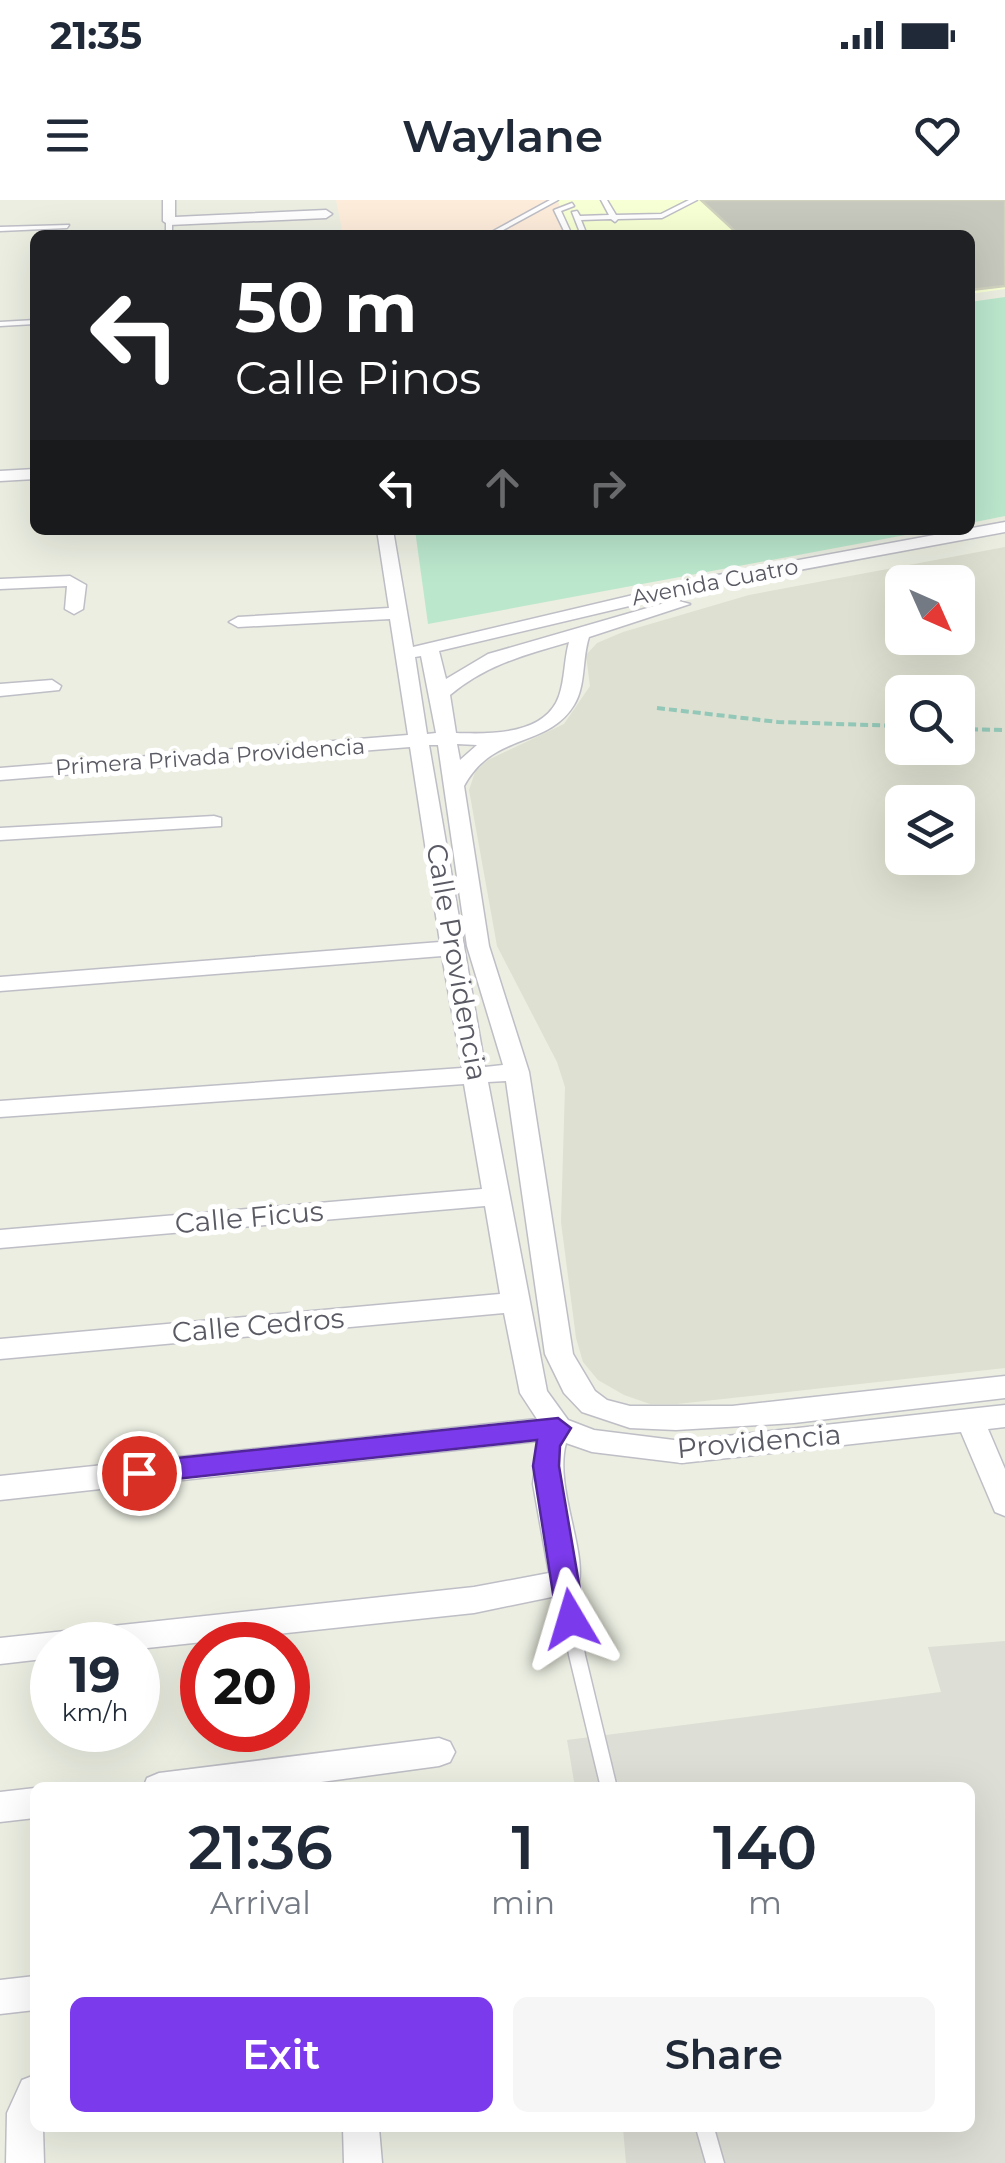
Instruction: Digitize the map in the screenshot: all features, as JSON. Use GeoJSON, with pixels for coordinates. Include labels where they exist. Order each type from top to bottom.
{"type":"FeatureCollection","features":[{"type":"Feature","properties":{"kind":"street"},"geometry":{"type":"LineString","coordinates":[[169,200],[169,228],[244,211],[325,207]]}},
{"type":"Feature","properties":{"kind":"street"},"geometry":{"type":"LineString","coordinates":[[244,211],[245,230]]}},
{"type":"Feature","properties":{"kind":"street"},"geometry":{"type":"LineString","coordinates":[[0,476],[30,474]]}},
{"type":"Feature","properties":{"kind":"street","name":"Avenida Cuatro"},"geometry":{"type":"LineString","coordinates":[[975,533],[1005,527]]}},
{"type":"Feature","properties":{"kind":"street","name":"Calle Providencia"},"geometry":{"type":"LineString","coordinates":[[385,535],[408,637],[452,948],[516,1302],[534,1392],[558,1428]]}},
{"type":"Feature","properties":{"kind":"street","name":"Avenida Cuatro"},"geometry":{"type":"LineString","coordinates":[[238,622],[408,637],[962,535]]}},
{"type":"Feature","properties":{"kind":"street","name":"Avenida Cuatro"},"geometry":{"type":"LineString","coordinates":[[440,693],[466,671],[495,658],[730,591],[1005,539]]}},
{"type":"Feature","properties":{"kind":"street"},"geometry":{"type":"LineString","coordinates":[[0,584],[70,581],[76,585],[74,609]]}},
{"type":"Feature","properties":{"kind":"street"},"geometry":{"type":"LineString","coordinates":[[453,788],[463,762],[492,740],[534,728],[559,713],[570,692],[570,662],[580,635]]}},
{"type":"Feature","properties":{"kind":"street","name":"Calle Providencia"},"geometry":{"type":"LineString","coordinates":[[408,637],[440,693],[478,946],[517,1072],[560,1354],[572,1384],[596,1408],[626,1419],[684,1420],[1005,1388]]}},
{"type":"Feature","properties":{"kind":"street"},"geometry":{"type":"LineString","coordinates":[[0,690],[52,686]]}},
{"type":"Feature","properties":{"kind":"street","name":"Primera Privada Providencia"},"geometry":{"type":"LineString","coordinates":[[0,774],[447,738],[492,740]]}},
{"type":"Feature","properties":{"kind":"street"},"geometry":{"type":"LineString","coordinates":[[0,834],[214,822]]}},
{"type":"Feature","properties":{"kind":"street"},"geometry":{"type":"LineString","coordinates":[[0,984],[452,948]]}},
{"type":"Feature","properties":{"kind":"street"},"geometry":{"type":"LineString","coordinates":[[0,1109],[517,1072]]}},
{"type":"Feature","properties":{"kind":"street","name":"Calle Ficus"},"geometry":{"type":"LineString","coordinates":[[0,1239],[499,1196]]}},
{"type":"Feature","properties":{"kind":"street","name":"Calle Cedros"},"geometry":{"type":"LineString","coordinates":[[0,1349],[516,1302]]}},
{"type":"Feature","properties":{"kind":"street","name":"Providencia"},"geometry":{"type":"LineString","coordinates":[[558,1428],[592,1441],[682,1452],[1005,1416]]}},
{"type":"Feature","properties":{"kind":"street"},"geometry":{"type":"LineString","coordinates":[[970,1419],[1005,1504]]}},
{"type":"Feature","properties":{"kind":"street"},"geometry":{"type":"LineString","coordinates":[[0,1488],[558,1428]]}},
{"type":"Feature","properties":{"kind":"street"},"geometry":{"type":"LineString","coordinates":[[160,1634],[474,1600],[565,1583],[546,1466],[547,1445],[558,1428]]}},
{"type":"Feature","properties":{"kind":"street"},"geometry":{"type":"LineString","coordinates":[[0,1651],[30,1648]]}},
{"type":"Feature","properties":{"kind":"street"},"geometry":{"type":"LineString","coordinates":[[206,1782],[439,1752]]}},
{"type":"Feature","properties":{"kind":"street"},"geometry":{"type":"LineString","coordinates":[[0,1807],[30,1804]]}},
{"type":"Feature","properties":{"kind":"street"},"geometry":{"type":"LineString","coordinates":[[0,1997],[30,1994]]}},
{"type":"Feature","properties":{"kind":"street"},"geometry":{"type":"LineString","coordinates":[[25,2163],[25,2113],[30,2103]]}},
{"type":"Feature","properties":{"kind":"street"},"geometry":{"type":"LineString","coordinates":[[361,2132],[364,2163]]}},
{"type":"Feature","properties":{"kind":"lane"},"geometry":{"type":"LineString","coordinates":[[498,230],[554,200]]}},
{"type":"Feature","properties":{"kind":"lane"},"geometry":{"type":"LineString","coordinates":[[604,200],[615,220]]}},
{"type":"Feature","properties":{"kind":"lane"},"geometry":{"type":"LineString","coordinates":[[577,218],[615,220],[666,215],[694,200]]}},
{"type":"Feature","properties":{"kind":"lane"},"geometry":{"type":"LineString","coordinates":[[567,230],[557,210],[571,202],[582,230]]}},
{"type":"Feature","properties":{"kind":"lane"},"geometry":{"type":"LineString","coordinates":[[0,230],[67,226]]}},
{"type":"Feature","properties":{"kind":"lane"},"geometry":{"type":"LineString","coordinates":[[0,324],[30,322]]}},
{"type":"Feature","properties":{"kind":"lane"},"geometry":{"type":"LineString","coordinates":[[565,1583],[606,1782]]}},
{"type":"Feature","properties":{"kind":"lane"},"geometry":{"type":"LineString","coordinates":[[706,2132],[715,2163]]}},
{"type":"Feature","properties":{"kind":"path"},"geometry":{"type":"LineString","coordinates":[[658,708],[778,722],[885,725]]}},
{"type":"Feature","properties":{"kind":"path"},"geometry":{"type":"LineString","coordinates":[[975,729],[1005,730]]}},
{"type":"Feature","properties":{"kind":"shaded area"},"geometry":{"type":"Polygon","coordinates":[[[336,200],[557,200],[570,230],[342,230],[336,200]]]}},
{"type":"Feature","properties":{"kind":"shaded area"},"geometry":{"type":"Polygon","coordinates":[[[557,200],[1005,200],[1005,289],[975,293],[975,230],[570,230],[557,200]]]}},
{"type":"Feature","properties":{"kind":"shaded area"},"geometry":{"type":"Polygon","coordinates":[[[1005,297],[1005,516],[975,522],[975,301],[1005,297]]]}},
{"type":"Feature","properties":{"kind":"shaded area"},"geometry":{"type":"Polygon","coordinates":[[[416,535],[905,535],[428,624],[416,535]]]}},
{"type":"Feature","properties":{"kind":"shaded area"},"geometry":{"type":"Polygon","coordinates":[[[1005,547],[1005,1368],[650,1404],[598,1380],[583,1362],[576,1338],[561,1222],[565,1087],[557,1062],[497,946],[469,790],[475,772],[488,760],[564,724],[590,686],[586,655],[597,643],[749,595],[885,570],[885,655],[975,655],[975,565],[909,565],[1005,547]]]}},
{"type":"Feature","properties":{"kind":"shaded area"},"geometry":{"type":"Polygon","coordinates":[[[1005,1641],[1005,2163],[626,2163],[623,2132],[975,2132],[975,1782],[574,1782],[567,1740],[941,1692],[928,1647],[1005,1641]]]}},
{"type":"Feature","properties":{"kind":"building"},"geometry":{"type":"Polygon","coordinates":[[[701,200],[1005,200],[1005,286],[975,289],[975,230],[734,230],[701,200]]]}},
{"type":"Feature","properties":{"kind":"route"},"geometry":{"type":"LineString","coordinates":[[139,1473],[558,1428],[547,1445],[546,1466],[571,1619]]}}]}
